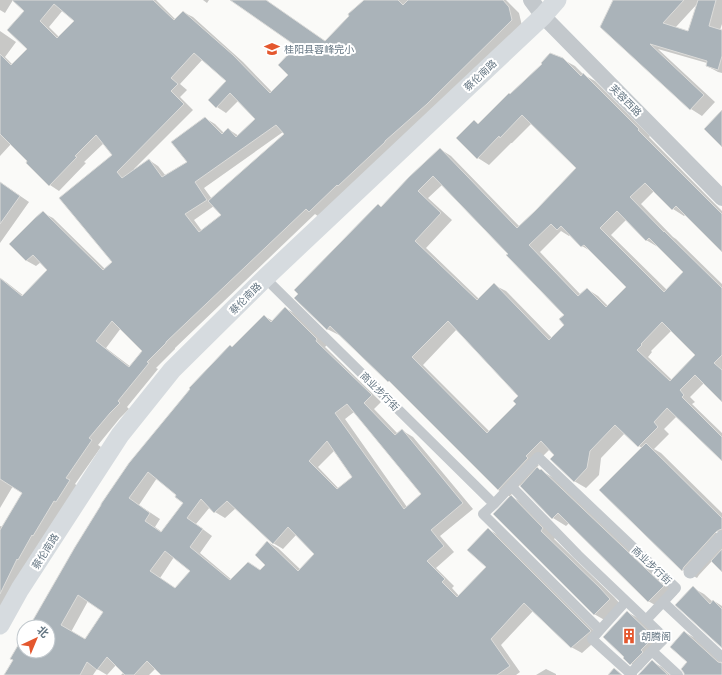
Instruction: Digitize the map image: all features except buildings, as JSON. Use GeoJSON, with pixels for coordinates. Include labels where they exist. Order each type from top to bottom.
{"type":"FeatureCollection","features":[{"type":"Feature","properties":{"kind":"main road","name":"蔡伦南路"},"geometry":{"type":"LineString","coordinates":[[0,625],[20,589],[120,435],[172,370],[265,278],[543,16],[557,0]]}},
{"type":"Feature","properties":{"kind":"street","name":"芙蓉西路"},"geometry":{"type":"LineString","coordinates":[[531,0],[543,16],[722,198]]}},
{"type":"Feature","properties":{"kind":"street","name":"商业步行街"},"geometry":{"type":"LineString","coordinates":[[265,278],[494,504]]}},
{"type":"Feature","properties":{"kind":"street","name":"商业步行街"},"geometry":{"type":"LineString","coordinates":[[600,630],[483,514],[538,457],[676,588],[646,620]]}},
{"type":"Feature","properties":{"kind":"street"},"geometry":{"type":"LineString","coordinates":[[511,486],[578,555],[665,638],[631,674],[592,639],[626,601]]}},
{"type":"Feature","properties":{"kind":"street"},"geometry":{"type":"LineString","coordinates":[[690,572],[722,537]]}},
{"type":"Feature","properties":{"kind":"street"},"geometry":{"type":"LineString","coordinates":[[663,602],[722,657]]}},
{"type":"Feature","properties":{"kind":"street"},"geometry":{"type":"LineString","coordinates":[[652,651],[678,675]]}},
{"type":"Feature","properties":{"kind":"place","name":"桂阳县蓉峰完小"},"geometry":{"type":"Point","coordinates":[272,49]}},
{"type":"Feature","properties":{"kind":"place","name":"胡腾阁"},"geometry":{"type":"Point","coordinates":[629,636]}}]}
